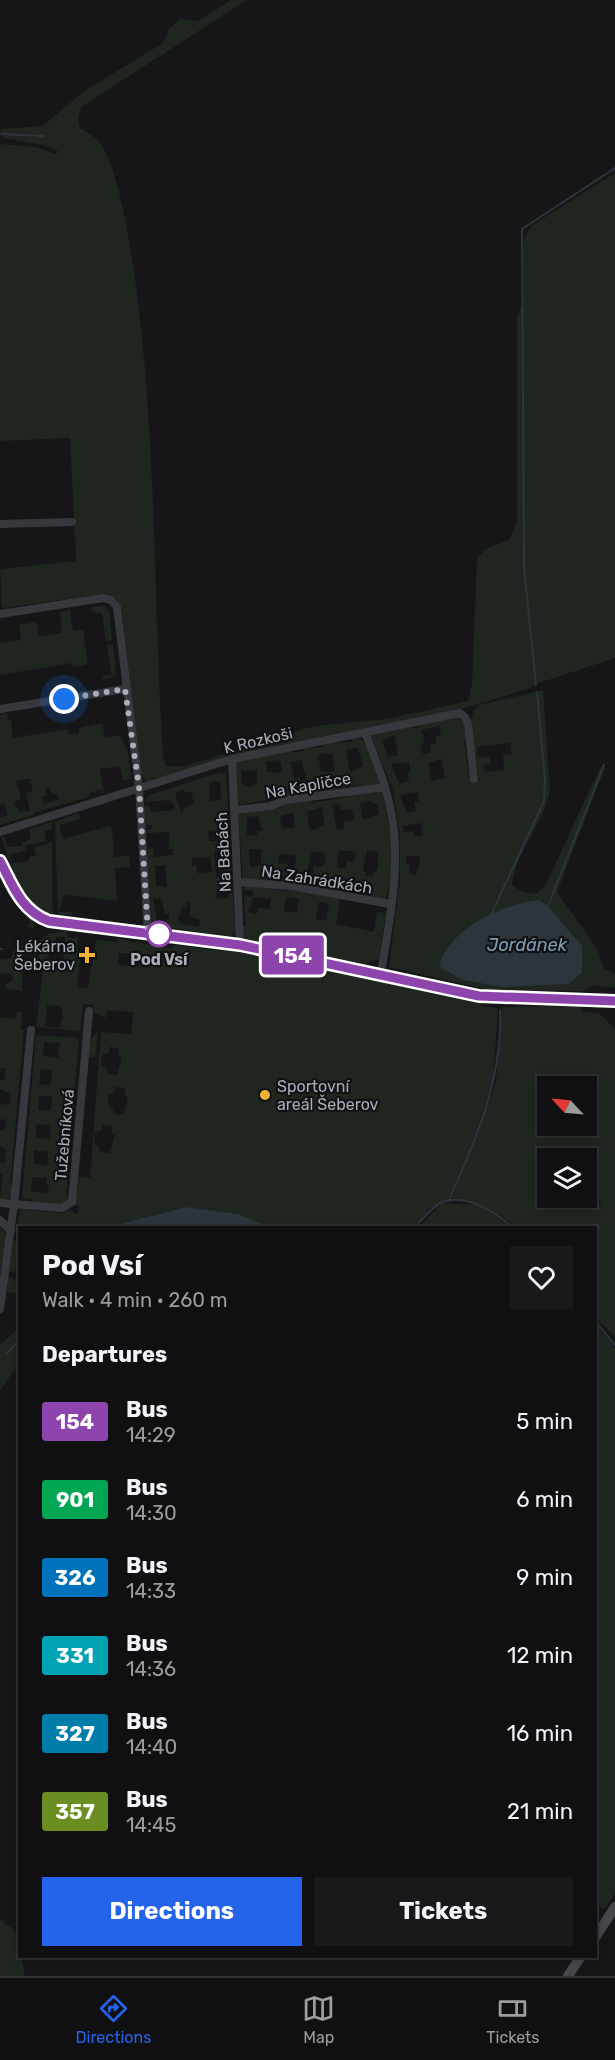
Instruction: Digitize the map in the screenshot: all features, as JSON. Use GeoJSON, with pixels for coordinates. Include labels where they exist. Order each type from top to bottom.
{"type":"FeatureCollection","features":[{"type":"Feature","properties":{"kind":"street"},"geometry":{"type":"LineString","coordinates":[[0,524],[72,522]]}},
{"type":"Feature","properties":{"kind":"street"},"geometry":{"type":"LineString","coordinates":[[0,614],[103,598],[111,600],[117,608],[125,689],[139,787],[148,933]]}},
{"type":"Feature","properties":{"kind":"street"},"geometry":{"type":"LineString","coordinates":[[0,709],[125,689]]}},
{"type":"Feature","properties":{"kind":"street","name":"K Rozkoši"},"geometry":{"type":"LineString","coordinates":[[0,832],[232,759],[462,713],[468,724],[474,779]]}},
{"type":"Feature","properties":{"kind":"street"},"geometry":{"type":"LineString","coordinates":[[365,733],[385,787],[394,833],[395,873],[381,974]]}},
{"type":"Feature","properties":{"kind":"street","name":"Na Babách"},"geometry":{"type":"LineString","coordinates":[[232,759],[240,945]]}},
{"type":"Feature","properties":{"kind":"street","name":"Na Kapličce"},"geometry":{"type":"LineString","coordinates":[[235,810],[271,806],[297,798],[385,787]]}},
{"type":"Feature","properties":{"kind":"street"},"geometry":{"type":"LineString","coordinates":[[0,861],[23,903],[43,919],[240,945],[487,997],[615,1001]]}},
{"type":"Feature","properties":{"kind":"street","name":"Na Zahrádkách"},"geometry":{"type":"LineString","coordinates":[[238,882],[292,886],[390,904]]}},
{"type":"Feature","properties":{"kind":"street","name":"Tužebníková"},"geometry":{"type":"LineString","coordinates":[[14,1204],[62,1208],[72,1202],[89,1011]]}},
{"type":"Feature","properties":{"kind":"street"},"geometry":{"type":"LineString","coordinates":[[0,1309],[14,1204],[31,1030]]}},
{"type":"Feature","properties":{"kind":"street"},"geometry":{"type":"LineString","coordinates":[[0,1203],[14,1204]]}},
{"type":"Feature","properties":{"kind":"street"},"geometry":{"type":"LineString","coordinates":[[0,1220],[11,1231]]}},
{"type":"Feature","properties":{"kind":"street"},"geometry":{"type":"LineString","coordinates":[[597,1934],[615,1907]]}},
{"type":"Feature","properties":{"kind":"street"},"geometry":{"type":"LineString","coordinates":[[568,1976],[580,1958]]}},
{"type":"Feature","properties":{"kind":"shaded area"},"geometry":{"type":"Polygon","coordinates":[[[231,0],[247,0],[81,107],[78,118],[80,128],[101,144],[113,171],[134,272],[151,453],[160,696],[163,757],[166,766],[185,766],[314,726],[387,719],[468,701],[472,683],[477,558],[486,549],[510,539],[517,520],[517,316],[524,293],[523,245],[534,224],[615,173],[615,658],[539,683],[525,690],[451,712],[276,746],[161,778],[152,778],[152,781],[147,782],[140,774],[122,609],[117,599],[104,594],[2,608],[0,569],[76,561],[70,438],[0,441],[0,144],[36,147],[56,154],[58,151],[43,145],[3,138],[0,129],[42,126],[86,90],[163,43],[169,29],[180,19],[198,21],[231,0]]]}},
{"type":"Feature","properties":{"kind":"shaded area"},"geometry":{"type":"Polygon","coordinates":[[[103,606],[109,610],[112,640],[106,641],[102,613],[92,612],[91,607],[103,606]]]}},
{"type":"Feature","properties":{"kind":"shaded area"},"geometry":{"type":"Polygon","coordinates":[[[70,610],[73,631],[83,630],[88,664],[73,667],[72,663],[0,675],[0,643],[21,640],[19,625],[36,622],[39,637],[62,633],[60,612],[70,610]]]}},
{"type":"Feature","properties":{"kind":"shaded area"},"geometry":{"type":"Polygon","coordinates":[[[113,644],[116,676],[103,680],[103,676],[112,675],[107,645],[113,644]]]}},
{"type":"Feature","properties":{"kind":"shaded area"},"geometry":{"type":"Polygon","coordinates":[[[543,690],[550,790],[542,814],[524,849],[515,873],[512,885],[522,892],[536,894],[545,886],[600,768],[606,765],[557,892],[598,950],[604,968],[615,974],[615,988],[593,985],[583,991],[489,990],[389,967],[400,880],[400,836],[393,790],[370,734],[408,725],[414,728],[420,727],[421,722],[454,716],[463,722],[465,728],[467,739],[464,740],[469,778],[479,780],[471,719],[474,710],[480,705],[543,690]],[[439,726],[421,730],[425,743],[420,745],[423,754],[431,752],[430,745],[436,743],[436,737],[441,735],[439,726]],[[394,735],[382,740],[388,757],[398,755],[394,735]],[[510,743],[477,747],[478,758],[490,757],[491,764],[484,765],[485,772],[504,770],[503,755],[512,754],[510,743]],[[442,759],[428,763],[432,781],[445,778],[442,759]],[[409,762],[391,764],[399,784],[409,781],[407,772],[411,771],[409,762]],[[417,792],[400,795],[407,813],[416,811],[414,802],[419,801],[417,792]],[[421,823],[403,826],[404,833],[413,831],[414,836],[423,835],[421,823]],[[406,856],[406,864],[410,864],[409,874],[416,875],[420,863],[419,856],[406,856]]]}},
{"type":"Feature","properties":{"kind":"shaded area"},"geometry":{"type":"Polygon","coordinates":[[[7,713],[8,720],[11,720],[13,738],[68,729],[69,734],[79,733],[79,728],[103,723],[104,738],[120,735],[128,752],[131,779],[123,781],[120,766],[100,769],[104,794],[102,789],[96,791],[97,796],[95,791],[90,793],[89,797],[35,812],[33,815],[0,825],[0,818],[8,815],[4,803],[0,804],[1,714],[7,713]],[[30,779],[16,781],[21,798],[14,803],[20,812],[30,811],[26,793],[33,791],[30,779]],[[49,787],[45,788],[47,796],[42,797],[44,804],[59,799],[57,793],[52,794],[49,787]]]}},
{"type":"Feature","properties":{"kind":"shaded area"},"geometry":{"type":"Polygon","coordinates":[[[358,737],[370,753],[378,775],[377,786],[376,784],[370,787],[367,785],[352,786],[238,805],[235,761],[290,748],[292,753],[303,751],[305,748],[324,747],[324,743],[351,742],[352,738],[358,737]],[[358,748],[346,750],[350,772],[363,766],[358,748]],[[332,753],[318,755],[321,772],[335,771],[332,753]],[[280,760],[266,762],[267,772],[277,773],[282,770],[280,760]],[[301,760],[291,762],[294,779],[307,780],[301,760]],[[257,770],[241,771],[242,784],[250,787],[257,783],[257,770]]]}},
{"type":"Feature","properties":{"kind":"shaded area"},"geometry":{"type":"Polygon","coordinates":[[[221,772],[226,775],[235,934],[230,937],[158,926],[152,920],[147,849],[153,848],[154,857],[173,855],[173,849],[167,849],[170,846],[166,843],[170,843],[169,832],[146,833],[146,830],[152,829],[152,825],[145,825],[144,806],[150,806],[151,812],[175,810],[174,803],[170,800],[144,802],[149,795],[221,772]],[[220,781],[209,782],[210,801],[221,800],[220,781]],[[184,790],[175,793],[181,812],[184,811],[183,808],[194,804],[191,791],[185,793],[184,790]],[[223,830],[208,831],[209,841],[224,841],[223,830]],[[221,851],[214,852],[216,878],[226,875],[225,854],[221,851]],[[210,857],[192,858],[192,865],[196,865],[197,873],[212,872],[210,857]],[[165,865],[155,866],[156,886],[167,887],[165,865]],[[217,889],[215,899],[229,898],[228,889],[217,889]],[[161,898],[153,899],[157,921],[169,920],[169,914],[165,914],[161,898]],[[187,902],[186,907],[181,907],[181,915],[178,915],[180,924],[199,927],[200,920],[189,916],[191,903],[187,902]]]}},
{"type":"Feature","properties":{"kind":"shaded area"},"geometry":{"type":"Polygon","coordinates":[[[382,791],[391,837],[391,879],[386,900],[369,897],[369,894],[277,880],[275,883],[267,880],[267,883],[262,880],[243,879],[238,812],[280,808],[282,804],[309,799],[313,803],[346,797],[347,794],[382,791]],[[372,801],[360,803],[363,820],[379,814],[377,803],[373,804],[372,801]],[[340,804],[332,805],[337,830],[344,828],[343,822],[354,820],[352,809],[341,810],[340,804]],[[322,807],[307,812],[310,831],[325,825],[322,807]],[[293,813],[280,816],[282,829],[295,827],[293,813]],[[258,816],[247,817],[247,836],[257,835],[257,831],[262,831],[258,816]],[[249,849],[250,867],[261,866],[261,849],[249,849]],[[339,850],[337,867],[346,868],[347,861],[354,862],[356,852],[339,850]],[[367,850],[363,871],[366,872],[366,876],[372,877],[373,872],[378,869],[378,851],[367,850]],[[312,851],[307,872],[313,873],[314,866],[322,867],[326,860],[324,853],[312,851]],[[279,854],[278,864],[286,863],[289,869],[295,867],[296,856],[279,854]]]}},
{"type":"Feature","properties":{"kind":"shaded area"},"geometry":{"type":"Polygon","coordinates":[[[78,813],[80,819],[59,825],[63,839],[109,826],[112,828],[114,857],[129,856],[130,867],[115,868],[117,899],[115,901],[63,896],[59,912],[72,912],[72,916],[58,914],[55,822],[78,813]]]}},
{"type":"Feature","properties":{"kind":"shaded area"},"geometry":{"type":"Polygon","coordinates":[[[52,822],[52,829],[45,831],[45,842],[25,845],[26,850],[10,855],[12,863],[27,862],[30,856],[36,856],[34,848],[52,842],[53,917],[38,910],[22,892],[11,870],[13,869],[1,838],[4,837],[8,847],[22,846],[22,843],[30,840],[30,829],[52,822]]]}},
{"type":"Feature","properties":{"kind":"shaded area"},"geometry":{"type":"Polygon","coordinates":[[[0,874],[20,907],[33,920],[34,929],[26,926],[30,922],[8,894],[0,874]]]}},
{"type":"Feature","properties":{"kind":"shaded area"},"geometry":{"type":"Polygon","coordinates":[[[244,885],[287,891],[290,888],[386,907],[340,899],[336,924],[374,932],[377,912],[386,913],[379,959],[364,964],[243,938],[243,926],[246,926],[244,896],[252,897],[253,891],[243,890],[244,885]],[[254,897],[248,912],[257,914],[258,908],[270,909],[271,899],[254,897]],[[286,897],[284,911],[297,913],[299,899],[286,897]],[[319,902],[316,919],[326,921],[329,904],[319,902]]]}},
{"type":"Feature","properties":{"kind":"shaded area","name":"Sportovní areál Šeberov"},"geometry":{"type":"Polygon","coordinates":[[[67,931],[67,937],[78,938],[77,950],[81,951],[77,987],[88,988],[96,940],[117,942],[117,937],[132,942],[172,948],[174,945],[227,951],[229,948],[326,967],[326,971],[329,971],[330,967],[335,973],[346,975],[347,971],[427,988],[481,1002],[482,1006],[498,1008],[493,1081],[466,1161],[449,1198],[429,1210],[417,1226],[274,1226],[271,1222],[272,1226],[266,1226],[239,1214],[187,1207],[112,1226],[18,1226],[18,1232],[17,1230],[20,1209],[62,1213],[71,1210],[75,1214],[79,1212],[79,1206],[75,1205],[79,1177],[90,1178],[101,1032],[131,1034],[133,1012],[107,1010],[106,1018],[94,1013],[93,1005],[83,1004],[80,1031],[36,1027],[43,972],[38,963],[40,940],[48,934],[67,931]],[[56,937],[55,942],[47,942],[49,960],[63,961],[65,937],[56,937]],[[119,953],[118,965],[139,967],[139,954],[119,953]],[[47,1005],[45,1026],[59,1028],[63,1017],[61,1006],[47,1005]],[[109,1047],[109,1052],[102,1055],[101,1065],[107,1069],[107,1074],[117,1075],[122,1057],[119,1056],[119,1048],[109,1047]],[[115,1087],[115,1092],[108,1095],[108,1105],[113,1109],[113,1114],[123,1115],[128,1097],[125,1096],[125,1088],[115,1087]],[[102,1125],[102,1130],[95,1133],[94,1143],[100,1148],[100,1152],[110,1153],[115,1135],[112,1134],[112,1126],[102,1125]]]}},
{"type":"Feature","properties":{"kind":"shaded area"},"geometry":{"type":"Polygon","coordinates":[[[20,943],[23,946],[22,991],[7,989],[5,984],[12,982],[13,977],[10,973],[0,974],[0,960],[11,958],[16,944],[20,943]]]}},
{"type":"Feature","properties":{"kind":"shaded area"},"geometry":{"type":"Polygon","coordinates":[[[583,1006],[580,1011],[600,1014],[615,1029],[615,1337],[597,1319],[597,1226],[514,1226],[486,1208],[452,1198],[496,1082],[502,1007],[583,1006]]]}},
{"type":"Feature","properties":{"kind":"shaded area"},"geometry":{"type":"Polygon","coordinates":[[[17,1012],[22,1012],[21,1030],[24,1030],[10,1185],[13,1185],[10,1199],[0,1201],[3,1174],[0,1173],[0,1163],[5,1163],[6,1150],[0,1146],[0,1130],[5,1130],[6,1120],[0,1119],[0,1104],[10,1105],[11,1094],[0,1089],[0,1080],[4,1080],[6,1069],[0,1068],[0,1017],[16,1019],[17,1012]]]}},
{"type":"Feature","properties":{"kind":"shaded area"},"geometry":{"type":"Polygon","coordinates":[[[98,1032],[95,1057],[89,1057],[91,1038],[98,1032]]]}},
{"type":"Feature","properties":{"kind":"shaded area"},"geometry":{"type":"Polygon","coordinates":[[[36,1035],[79,1038],[66,1196],[69,1196],[65,1205],[32,1203],[32,1199],[22,1198],[36,1035]],[[44,1042],[43,1056],[58,1058],[60,1043],[44,1042]],[[41,1069],[39,1084],[51,1085],[52,1070],[41,1069]],[[39,1096],[38,1110],[51,1111],[52,1097],[39,1096]],[[36,1124],[36,1138],[50,1139],[51,1125],[36,1124]],[[34,1150],[34,1164],[47,1165],[48,1152],[34,1150]],[[32,1177],[31,1191],[48,1193],[49,1185],[46,1184],[46,1178],[32,1177]]]}},
{"type":"Feature","properties":{"kind":"shaded area"},"geometry":{"type":"Polygon","coordinates":[[[442,1203],[479,1205],[510,1226],[420,1226],[442,1203]]]}},
{"type":"Feature","properties":{"kind":"shaded area"},"geometry":{"type":"Polygon","coordinates":[[[0,1225],[6,1235],[0,1277],[0,1225]]]}},
{"type":"Feature","properties":{"kind":"shaded area"},"geometry":{"type":"Polygon","coordinates":[[[14,1239],[18,1245],[18,1265],[16,1265],[15,1272],[9,1271],[14,1239]]]}},
{"type":"Feature","properties":{"kind":"shaded area"},"geometry":{"type":"Polygon","coordinates":[[[8,1277],[18,1281],[18,1294],[7,1292],[8,1277]]]}},
{"type":"Feature","properties":{"kind":"shaded area"},"geometry":{"type":"Polygon","coordinates":[[[597,1326],[615,1348],[615,1894],[604,1910],[597,1905],[597,1326]]]}},
{"type":"Feature","properties":{"kind":"shaded area"},"geometry":{"type":"Polygon","coordinates":[[[18,1329],[18,1364],[0,1391],[0,1345],[18,1329]]]}},
{"type":"Feature","properties":{"kind":"shaded area"},"geometry":{"type":"Polygon","coordinates":[[[0,1920],[15,1930],[18,1958],[21,1958],[25,1976],[0,1976],[0,1920]]]}},
{"type":"Feature","properties":{"kind":"water","name":"Jordánek"},"geometry":{"type":"Polygon","coordinates":[[[539,900],[548,906],[582,946],[582,973],[568,984],[502,987],[463,980],[439,967],[444,953],[465,930],[493,913],[524,902],[539,900]]]}},
{"type":"Feature","properties":{"kind":"water"},"geometry":{"type":"Polygon","coordinates":[[[187,1207],[239,1214],[266,1226],[112,1226],[187,1207]]]}},
{"type":"Feature","properties":{"kind":"waterway"},"geometry":{"type":"LineString","coordinates":[[0,134],[43,136]]}},
{"type":"Feature","properties":{"kind":"waterway"},"geometry":{"type":"LineString","coordinates":[[536,685],[524,567],[522,229],[615,168]]}},
{"type":"Feature","properties":{"kind":"waterway"},"geometry":{"type":"LineString","coordinates":[[491,915],[544,801],[545,780],[537,692]]}},
{"type":"Feature","properties":{"kind":"waterway"},"geometry":{"type":"LineString","coordinates":[[548,906],[604,765]]}},
{"type":"Feature","properties":{"kind":"waterway"},"geometry":{"type":"LineString","coordinates":[[449,1200],[486,1108],[497,1060],[500,1010]]}},
{"type":"Feature","properties":{"kind":"waterway"},"geometry":{"type":"LineString","coordinates":[[416,1226],[435,1206],[452,1200],[471,1202],[498,1216],[511,1226]]}},
{"type":"Feature","properties":{"kind":"waterway"},"geometry":{"type":"LineString","coordinates":[[597,1323],[615,1345]]}},
{"type":"Feature","properties":{"kind":"waterway"},"geometry":{"type":"LineString","coordinates":[[6,1354],[18,1342]]}},
{"type":"Feature","properties":{"kind":"bus line","name":"154"},"geometry":{"type":"LineString","coordinates":[[0,861],[23,903],[32,913],[49,921],[240,945],[479,996],[615,1001]]}},
{"type":"Feature","properties":{"kind":"place","name":"Pod Vsí"},"geometry":{"type":"Point","coordinates":[159,934]}},
{"type":"Feature","properties":{"kind":"place","name":"Lékárna Šeberov"},"geometry":{"type":"Point","coordinates":[87,955]}},
{"type":"Feature","properties":{"kind":"place","name":"Sportovní areál Šeberov"},"geometry":{"type":"Point","coordinates":[265,1095]}},
{"type":"Feature","properties":{"kind":"route"},"geometry":{"type":"LineString","coordinates":[[64,699],[125,689],[139,787],[148,933],[159,934]]}}]}
